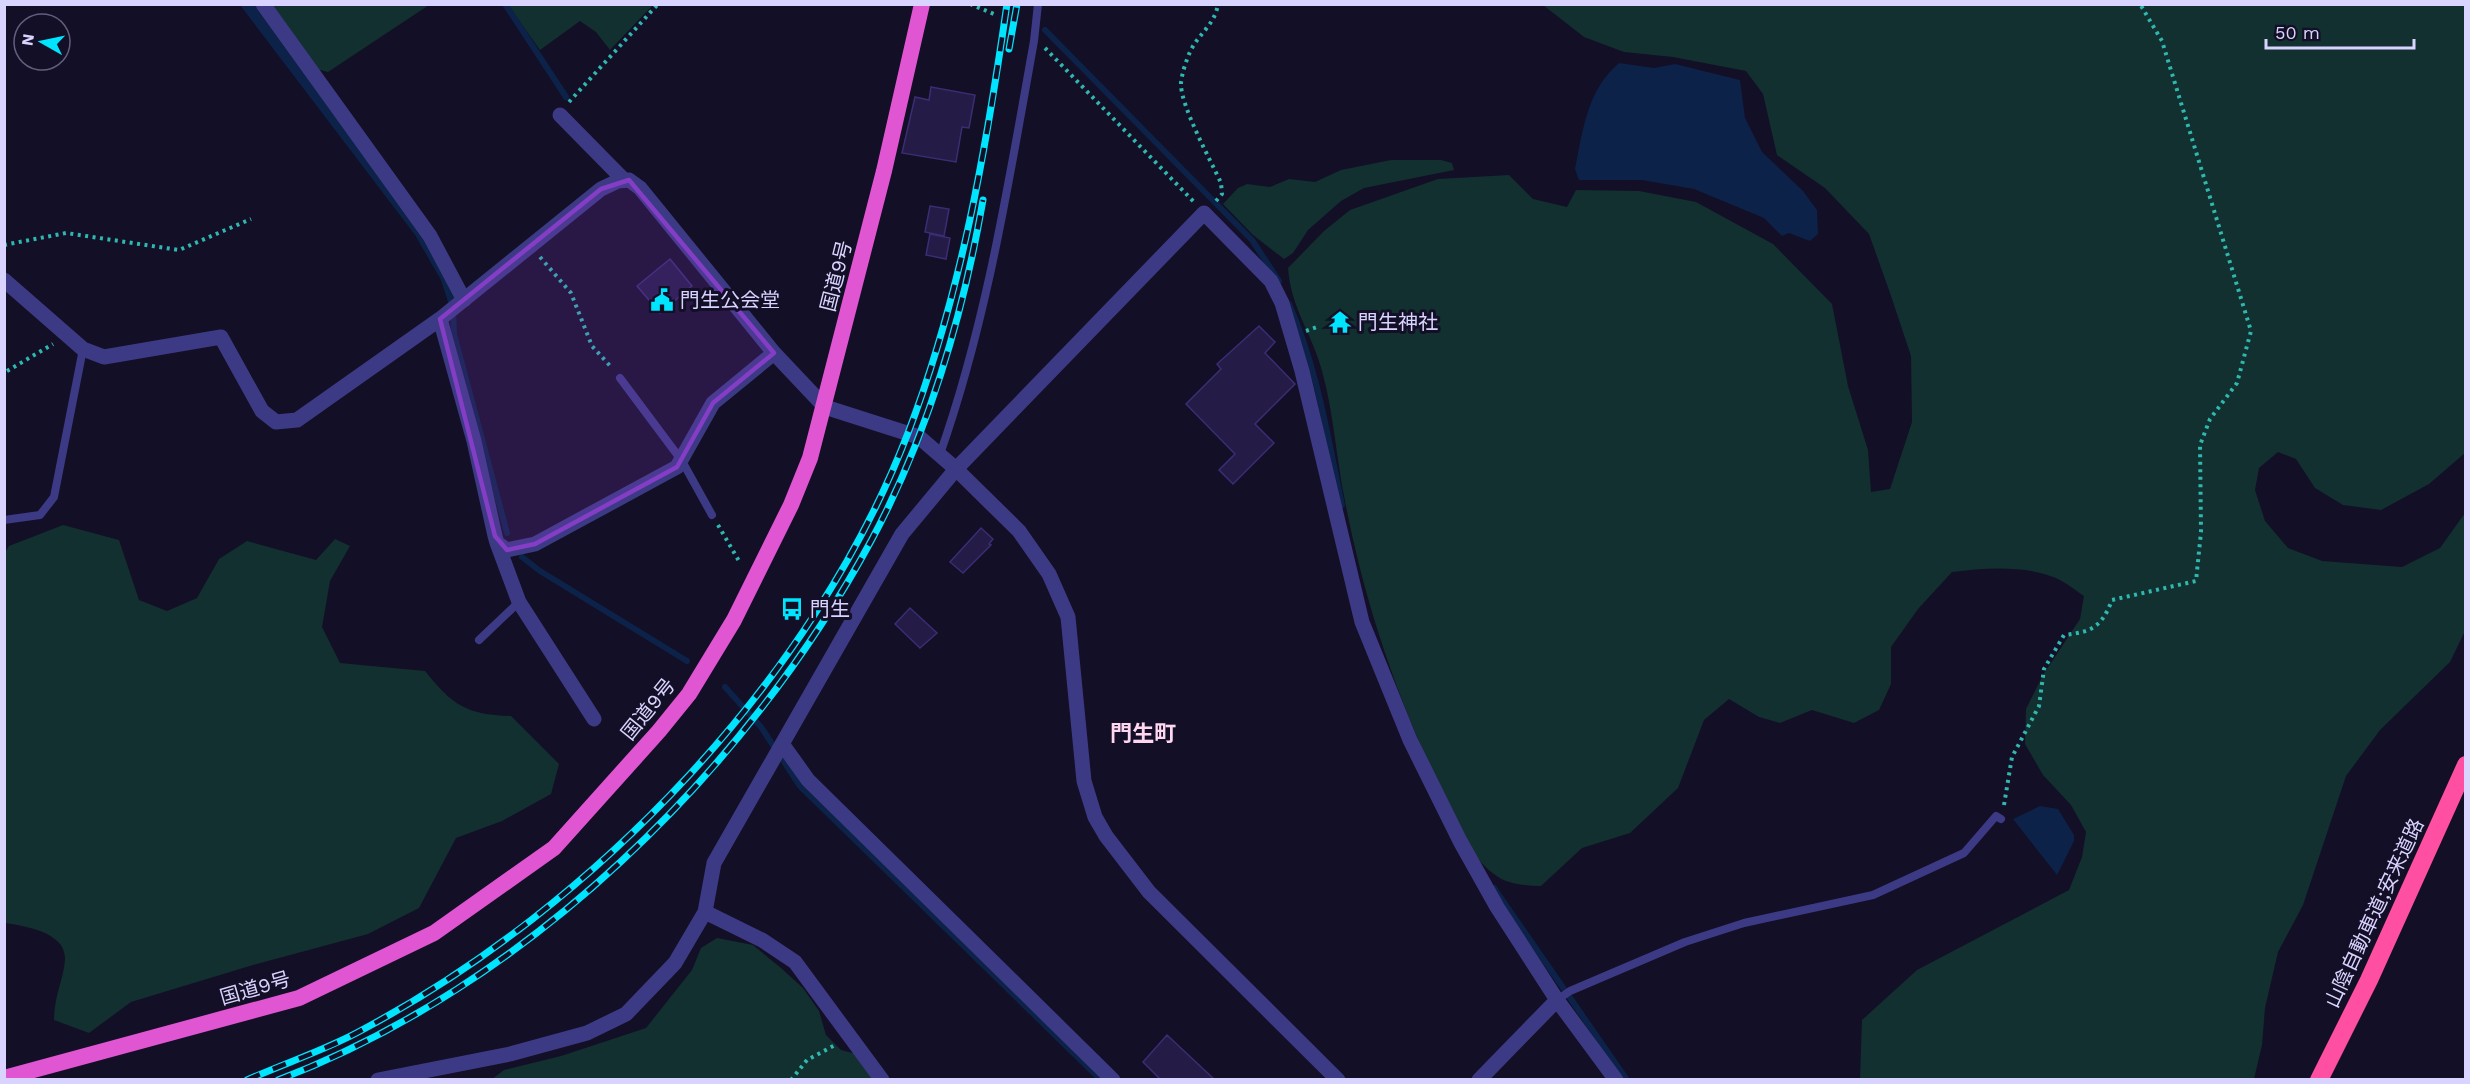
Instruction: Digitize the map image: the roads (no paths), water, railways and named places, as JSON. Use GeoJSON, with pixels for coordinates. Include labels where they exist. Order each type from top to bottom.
{"type":"FeatureCollection","features":[{"type":"Feature","properties":{"kind":"highway","name":"国道9号"},"geometry":{"type":"LineString","coordinates":[[4,1078],[299,998],[434,933],[554,848],[660,731],[709,663],[734,620],[791,505],[810,458],[825,407],[922,4]]}},
{"type":"Feature","properties":{"kind":"highway","name":"山陰自動車道;安来道路"},"geometry":{"type":"LineString","coordinates":[[2319,1080],[2369,980],[2466,765]]}},
{"type":"Feature","properties":{"kind":"street"},"geometry":{"type":"LineString","coordinates":[[263,4],[430,236],[453,309],[462,393],[497,543],[519,602],[594,719]]}},
{"type":"Feature","properties":{"kind":"street"},"geometry":{"type":"LineString","coordinates":[[560,115],[624,180],[633,182],[640,188],[774,352],[825,407],[908,432],[928,443],[1019,531],[1049,574],[1068,617],[1079,752],[1084,781],[1095,817],[1106,836],[1149,892],[1338,1080]]}},
{"type":"Feature","properties":{"kind":"street"},"geometry":{"type":"LineString","coordinates":[[4,280],[83,349],[104,357],[221,337],[262,411],[276,422],[297,420],[453,309],[601,189],[624,180]]}},
{"type":"Feature","properties":{"kind":"street"},"geometry":{"type":"LineString","coordinates":[[378,1080],[437,1073],[587,1033],[626,1014],[675,963],[705,912],[714,863],[888,554],[956,469],[1204,213],[1271,281],[1282,303],[1302,371],[1362,622],[1410,740],[1460,841],[1497,907],[1616,1080]]}},
{"type":"Feature","properties":{"kind":"street"},"geometry":{"type":"LineString","coordinates":[[497,543],[507,550],[535,544],[677,467],[682,462],[689,443],[713,403],[774,352]]}},
{"type":"Feature","properties":{"kind":"street"},"geometry":{"type":"LineString","coordinates":[[781,747],[808,780],[1113,1080]]}},
{"type":"Feature","properties":{"kind":"street"},"geometry":{"type":"LineString","coordinates":[[705,912],[762,940],[795,962],[882,1080]]}},
{"type":"Feature","properties":{"kind":"street"},"geometry":{"type":"LineString","coordinates":[[1479,1080],[1559,998]]}},
{"type":"Feature","properties":{"kind":"lane"},"geometry":{"type":"LineString","coordinates":[[940,454],[953,417],[987,287],[1035,41],[1038,4]]}},
{"type":"Feature","properties":{"kind":"lane"},"geometry":{"type":"LineString","coordinates":[[4,520],[40,514],[54,497],[83,349]]}},
{"type":"Feature","properties":{"kind":"lane"},"geometry":{"type":"LineString","coordinates":[[620,378],[682,462],[712,515]]}},
{"type":"Feature","properties":{"kind":"lane"},"geometry":{"type":"LineString","coordinates":[[479,640],[519,602]]}},
{"type":"Feature","properties":{"kind":"lane"},"geometry":{"type":"LineString","coordinates":[[1559,998],[1570,991],[1685,942],[1744,922],[1873,895],[1964,853],[1996,816],[2001,819]]}},
{"type":"Feature","properties":{"kind":"water"},"geometry":{"type":"Polygon","coordinates":[[[240,5],[255,5],[420,229],[457,299],[449,305],[441,280],[415,235],[240,5]]]}},
{"type":"Feature","properties":{"kind":"water"},"geometry":{"type":"Polygon","coordinates":[[[1619,63],[1654,68],[1675,64],[1740,80],[1745,118],[1762,152],[1803,191],[1817,210],[1818,234],[1810,241],[1789,233],[1782,236],[1764,218],[1694,189],[1642,180],[1579,180],[1575,169],[1588,112],[1600,85],[1619,63]]]}},
{"type":"Feature","properties":{"kind":"water"},"geometry":{"type":"Polygon","coordinates":[[[2040,806],[2058,809],[2074,835],[2074,841],[2057,875],[2013,819],[2040,806]]]}},
{"type":"Feature","properties":{"kind":"waterway"},"geometry":{"type":"LineString","coordinates":[[505,4],[566,97]]}},
{"type":"Feature","properties":{"kind":"waterway"},"geometry":{"type":"LineString","coordinates":[[1045,30],[1252,240],[1279,281]]}},
{"type":"Feature","properties":{"kind":"waterway"},"geometry":{"type":"LineString","coordinates":[[1289,304],[1314,378],[1342,505]]}},
{"type":"Feature","properties":{"kind":"waterway"},"geometry":{"type":"LineString","coordinates":[[453,310],[454,334],[507,533]]}},
{"type":"Feature","properties":{"kind":"waterway"},"geometry":{"type":"LineString","coordinates":[[522,557],[540,571],[687,661]]}},
{"type":"Feature","properties":{"kind":"waterway"},"geometry":{"type":"LineString","coordinates":[[725,687],[761,727],[800,786],[1101,1080]]}},
{"type":"Feature","properties":{"kind":"waterway"},"geometry":{"type":"LineString","coordinates":[[1494,888],[1627,1080]]}},
{"type":"Feature","properties":{"kind":"railway"},"geometry":{"type":"LineString","coordinates":[[247,1080],[362,1030],[448,979],[532,919],[612,852],[687,778],[755,698],[815,613],[867,524],[908,433],[927,381],[970,222],[1007,4]]}},
{"type":"Feature","properties":{"kind":"railway"},"geometry":{"type":"LineString","coordinates":[[1009,49],[1017,4]]}},
{"type":"Feature","properties":{"kind":"railway"},"geometry":{"type":"LineString","coordinates":[[278,1080],[370,1039],[458,989],[542,929],[621,862],[694,788],[760,709],[820,627],[871,541],[909,460],[926,418],[954,331],[983,200]]}},
{"type":"Feature","properties":{"kind":"place","name":"門生公会堂"},"geometry":{"type":"Point","coordinates":[662,300]}},
{"type":"Feature","properties":{"kind":"place","name":"門生神社"},"geometry":{"type":"Point","coordinates":[1340,322]}},
{"type":"Feature","properties":{"kind":"place","name":"門生"},"geometry":{"type":"Point","coordinates":[792,609]}},
{"type":"Feature","properties":{"kind":"district","name":"門生町"},"geometry":{"type":"Point","coordinates":[1143,733]}}]}
